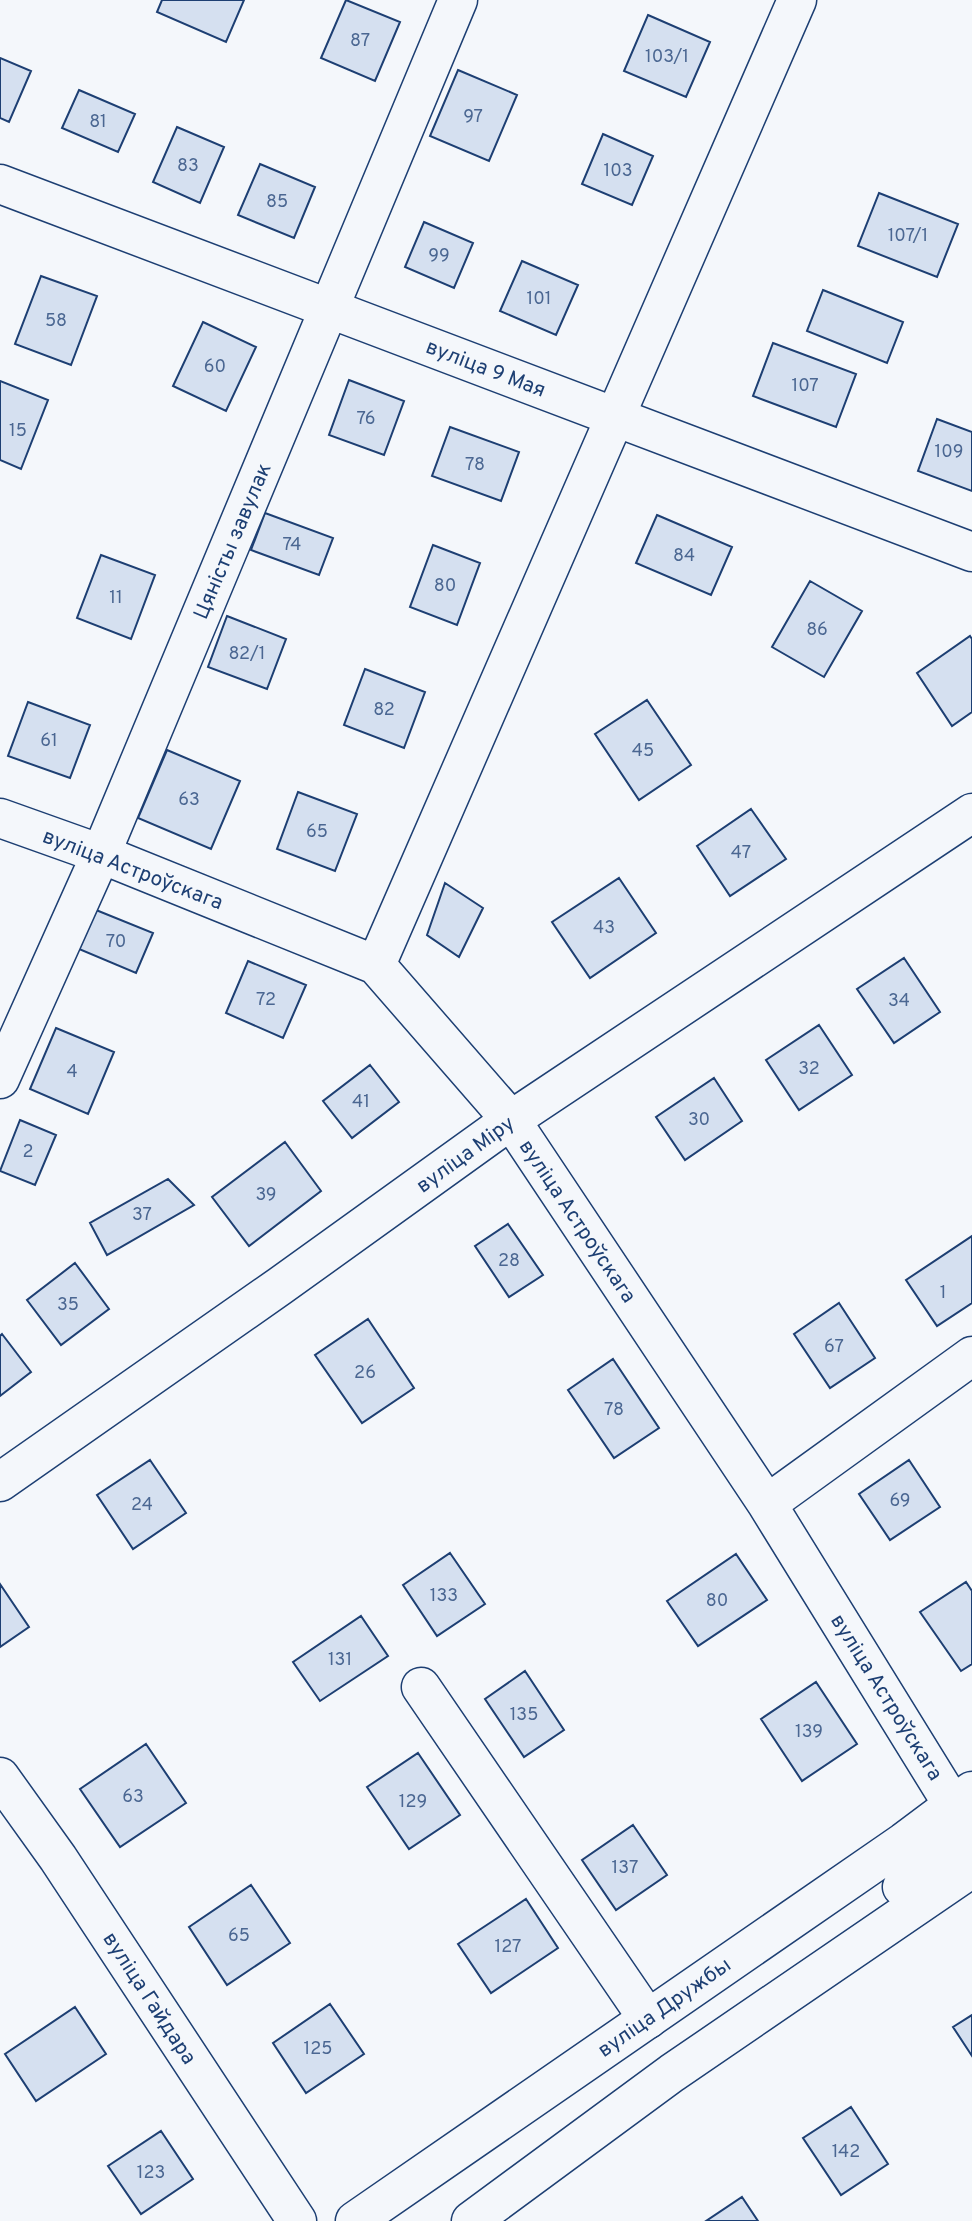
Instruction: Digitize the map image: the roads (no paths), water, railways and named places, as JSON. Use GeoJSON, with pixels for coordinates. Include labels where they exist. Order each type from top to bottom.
{"type":"FeatureCollection","features":[{"type":"Feature","properties":{"kind":"street","name":"Цяністы завулак"},"geometry":{"type":"LineString","coordinates":[[0,1079],[101,854],[458,0]]}},
{"type":"Feature","properties":{"kind":"street"},"geometry":{"type":"LineString","coordinates":[[376,965],[797,0]]}},
{"type":"Feature","properties":{"kind":"street","name":"вуліца 9 Мая"},"geometry":{"type":"LineString","coordinates":[[0,184],[972,552]]}},
{"type":"Feature","properties":{"kind":"street","name":"вуліца Міру"},"geometry":{"type":"LineString","coordinates":[[0,1482],[511,1121],[972,813]]}},
{"type":"Feature","properties":{"kind":"street","name":"вуліца Астроўскага"},"geometry":{"type":"LineString","coordinates":[[0,818],[101,854],[376,965],[511,1121],[962,1797],[972,1836]]}},
{"type":"Feature","properties":{"kind":"street"},"geometry":{"type":"LineString","coordinates":[[767,1504],[972,1356]]}},
{"type":"Feature","properties":{"kind":"street"},"geometry":{"type":"LineString","coordinates":[[421,1687],[648,2019]]}},
{"type":"Feature","properties":{"kind":"street","name":"вуліца Гайдара"},"geometry":{"type":"LineString","coordinates":[[0,1777],[58,1858],[297,2221]]}},
{"type":"Feature","properties":{"kind":"street"},"geometry":{"type":"LineString","coordinates":[[672,2073],[787,1969],[942,1857],[956,1828],[962,1797]]}},
{"type":"Feature","properties":{"kind":"street","name":"вуліца Дружбы"},"geometry":{"type":"LineString","coordinates":[[355,2221],[904,1842],[962,1797]]}},
{"type":"Feature","properties":{"kind":"street"},"geometry":{"type":"LineString","coordinates":[[471,2221],[672,2073],[972,1868]]}},
{"type":"Feature","properties":{"kind":"street"},"geometry":{"type":"LineString","coordinates":[[392,2221],[523,2131],[615,2042]]}}]}
